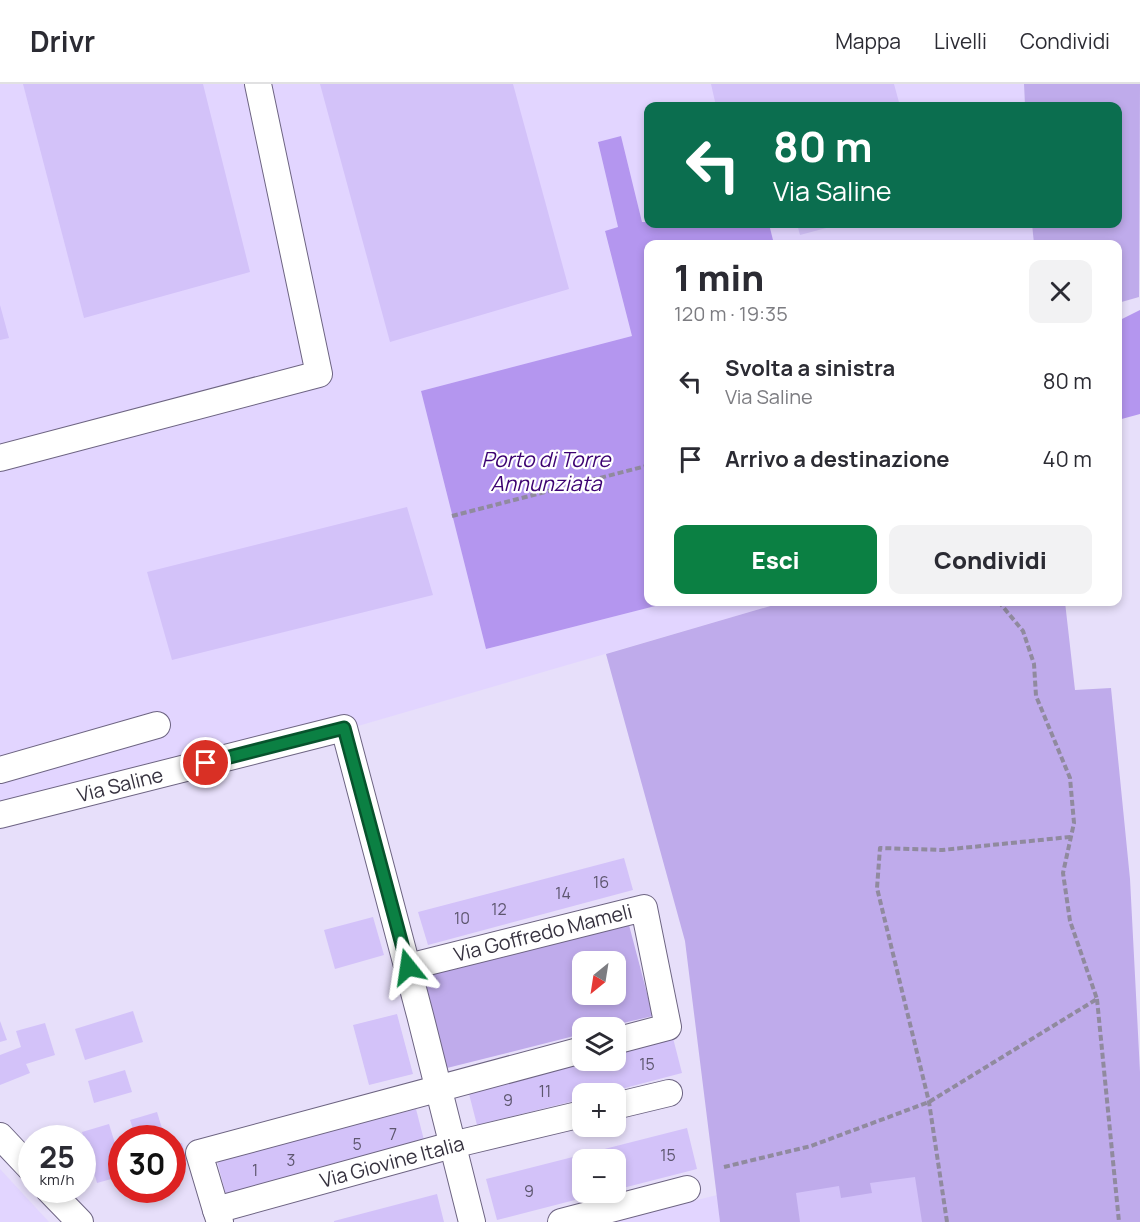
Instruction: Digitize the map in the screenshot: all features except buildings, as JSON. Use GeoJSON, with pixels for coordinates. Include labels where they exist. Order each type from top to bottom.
{"type":"FeatureCollection","features":[{"type":"Feature","properties":{"kind":"street"},"geometry":{"type":"LineString","coordinates":[[0,458],[319,374],[258,84]]}},
{"type":"Feature","properties":{"kind":"street"},"geometry":{"type":"LineString","coordinates":[[0,770],[157,724]]}},
{"type":"Feature","properties":{"kind":"street","name":"Via Saline"},"geometry":{"type":"LineString","coordinates":[[0,815],[344,728],[408,967]]}},
{"type":"Feature","properties":{"kind":"street","name":"Via Goffredo Mameli"},"geometry":{"type":"LineString","coordinates":[[408,967],[644,908],[668,1027],[626,1038]]}},
{"type":"Feature","properties":{"kind":"street"},"geometry":{"type":"LineString","coordinates":[[408,967],[472,1222]]}},
{"type":"Feature","properties":{"kind":"street"},"geometry":{"type":"LineString","coordinates":[[218,1216],[199,1153],[572,1053]]}},
{"type":"Feature","properties":{"kind":"street"},"geometry":{"type":"LineString","coordinates":[[626,1103],[669,1093]]}},
{"type":"Feature","properties":{"kind":"street","name":"Via Giovine Italia"},"geometry":{"type":"LineString","coordinates":[[218,1216],[452,1145],[572,1116]]}},
{"type":"Feature","properties":{"kind":"street"},"geometry":{"type":"LineString","coordinates":[[0,1136],[18,1155]]}},
{"type":"Feature","properties":{"kind":"street"},"geometry":{"type":"LineString","coordinates":[[561,1222],[687,1189]]}},
{"type":"Feature","properties":{"kind":"street"},"geometry":{"type":"LineString","coordinates":[[62,1203],[80,1222]]}},
{"type":"Feature","properties":{"kind":"path"},"geometry":{"type":"LineString","coordinates":[[452,516],[644,467]]}},
{"type":"Feature","properties":{"kind":"path"},"geometry":{"type":"LineString","coordinates":[[1002,606],[1023,631],[1034,664],[1036,696],[1070,778],[1074,823],[1063,873],[1070,921],[1097,999],[1119,1222]]}},
{"type":"Feature","properties":{"kind":"path"},"geometry":{"type":"LineString","coordinates":[[947,1222],[929,1102],[877,888],[880,848],[942,850],[1071,837]]}},
{"type":"Feature","properties":{"kind":"path"},"geometry":{"type":"LineString","coordinates":[[724,1167],[811,1146],[929,1102],[1097,999]]}},
{"type":"Feature","properties":{"kind":"shaded area"},"geometry":{"type":"Polygon","coordinates":[[[0,84],[1024,84],[1025,102],[644,102],[644,222],[642,222],[621,136],[598,142],[618,227],[605,232],[632,336],[421,391],[486,649],[655,606],[770,606],[0,830],[0,84]]]}},
{"type":"Feature","properties":{"kind":"shaded area"},"geometry":{"type":"Polygon","coordinates":[[[1024,84],[1140,84],[1139,297],[1122,302],[1122,240],[1034,240],[1032,228],[1122,228],[1122,102],[1025,102],[1024,84]]]}},
{"type":"Feature","properties":{"kind":"shaded area"},"geometry":{"type":"Polygon","coordinates":[[[770,228],[1032,228],[1034,240],[773,240],[770,228]]]}},
{"type":"Feature","properties":{"kind":"shaded area"},"geometry":{"type":"Polygon","coordinates":[[[770,606],[1065,606],[1075,690],[1111,688],[1130,879],[1140,1072],[1140,1222],[720,1222],[685,941],[606,654],[770,606]]]}},
{"type":"Feature","properties":{"kind":"shaded area"},"geometry":{"type":"Polygon","coordinates":[[[629,925],[653,1016],[626,1022],[626,1017],[572,1017],[572,1037],[439,1070],[417,977],[629,925]]]}},
{"type":"Feature","properties":{"kind":"shaded area"},"geometry":{"type":"Polygon","coordinates":[[[0,1169],[18,1188],[18,1203],[31,1203],[49,1222],[0,1222],[0,1169]]]}},
{"type":"Feature","properties":{"kind":"shaded area"},"geometry":{"type":"Polygon","coordinates":[[[717,1195],[720,1222],[610,1222],[717,1195]]]}},
{"type":"Feature","properties":{"kind":"water","name":"Porto di Torre Annunziata"},"geometry":{"type":"Polygon","coordinates":[[[621,136],[644,228],[770,228],[773,240],[644,240],[644,606],[655,606],[486,649],[421,391],[632,336],[605,231],[618,227],[598,142],[621,136]]]}},
{"type":"Feature","properties":{"kind":"water"},"geometry":{"type":"Polygon","coordinates":[[[1140,310],[1140,414],[1122,419],[1122,319],[1140,310]]]}},
{"type":"Feature","properties":{"kind":"route"},"geometry":{"type":"LineString","coordinates":[[206,763],[344,728],[408,967]]}}]}
